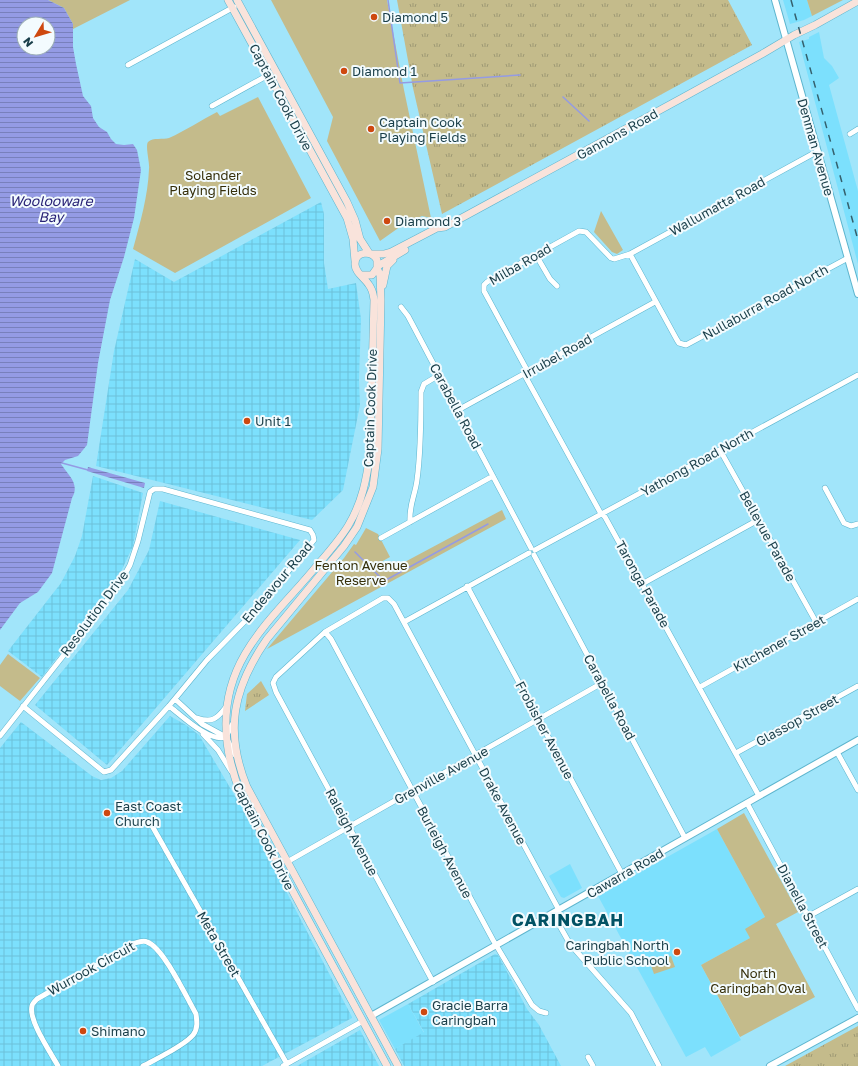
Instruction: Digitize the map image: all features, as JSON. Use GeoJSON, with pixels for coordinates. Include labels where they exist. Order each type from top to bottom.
{"type":"FeatureCollection","features":[{"type":"Feature","properties":{"kind":"main road","name":"Captain Cook Drive"},"geometry":{"type":"LineString","coordinates":[[228,0],[237,4],[347,202],[355,220],[360,239],[370,254]]}},
{"type":"Feature","properties":{"kind":"main road","name":"Gannons Road"},"geometry":{"type":"LineString","coordinates":[[370,254],[384,254],[391,252],[437,228],[445,227],[858,1]]}},
{"type":"Feature","properties":{"kind":"main road","name":"Captain Cook Drive"},"geometry":{"type":"LineString","coordinates":[[237,4],[270,74],[347,218],[353,239],[355,261]]}},
{"type":"Feature","properties":{"kind":"main road"},"geometry":{"type":"LineString","coordinates":[[378,267],[376,258],[370,254],[360,254],[355,261],[356,269],[362,275],[372,275],[378,267],[440,232],[445,227]]}},
{"type":"Feature","properties":{"kind":"main road"},"geometry":{"type":"LineString","coordinates":[[381,300],[387,266],[399,254]]}},
{"type":"Feature","properties":{"kind":"main road","name":"Captain Cook Drive"},"geometry":{"type":"LineString","coordinates":[[378,267],[380,275],[381,300],[378,449],[373,487],[357,527],[344,546],[256,654],[240,687],[236,704],[235,719],[236,744],[241,773],[247,787],[398,1066]]}},
{"type":"Feature","properties":{"kind":"main road","name":"Captain Cook Drive"},"geometry":{"type":"LineString","coordinates":[[362,275],[372,290],[374,300],[370,452],[368,473],[362,495],[348,526],[336,543],[266,625],[246,654],[234,679],[227,706],[226,737],[234,777],[252,817],[387,1066]]}},
{"type":"Feature","properties":{"kind":"main road","name":"Grenville Avenue"},"geometry":{"type":"LineString","coordinates":[[280,867],[287,862]]}},
{"type":"Feature","properties":{"kind":"main road"},"geometry":{"type":"LineString","coordinates":[[363,1021],[371,1016]]}},
{"type":"Feature","properties":{"kind":"street","name":"Denman Avenue"},"geometry":{"type":"LineString","coordinates":[[775,0],[858,294]]}},
{"type":"Feature","properties":{"kind":"street"},"geometry":{"type":"LineString","coordinates":[[128,65],[237,4]]}},
{"type":"Feature","properties":{"kind":"street"},"geometry":{"type":"LineString","coordinates":[[212,106],[270,74]]}},
{"type":"Feature","properties":{"kind":"street"},"geometry":{"type":"LineString","coordinates":[[850,134],[858,130]]}},
{"type":"Feature","properties":{"kind":"street","name":"Wallumatta Road"},"geometry":{"type":"LineString","coordinates":[[614,259],[630,254],[818,151]]}},
{"type":"Feature","properties":{"kind":"street","name":"Milba Road"},"geometry":{"type":"LineString","coordinates":[[526,373],[484,289],[487,282],[581,231],[586,232],[610,258],[614,259]]}},
{"type":"Feature","properties":{"kind":"street"},"geometry":{"type":"LineString","coordinates":[[630,254],[655,302]]}},
{"type":"Feature","properties":{"kind":"street"},"geometry":{"type":"LineString","coordinates":[[536,255],[550,279],[557,286]]}},
{"type":"Feature","properties":{"kind":"street","name":"Nullaburra Road North"},"geometry":{"type":"LineString","coordinates":[[655,302],[677,340],[682,344],[689,344],[848,258]]}},
{"type":"Feature","properties":{"kind":"street","name":"Irrubel Road"},"geometry":{"type":"LineString","coordinates":[[458,410],[655,302]]}},
{"type":"Feature","properties":{"kind":"street","name":"Carabella Road"},"geometry":{"type":"LineString","coordinates":[[401,307],[408,316],[685,838]]}},
{"type":"Feature","properties":{"kind":"street","name":"Taronga Parade"},"geometry":{"type":"LineString","coordinates":[[526,373],[602,514],[700,687],[759,796]]}},
{"type":"Feature","properties":{"kind":"street"},"geometry":{"type":"LineString","coordinates":[[410,522],[409,510],[417,479],[419,456],[421,392],[426,383],[439,375]]}},
{"type":"Feature","properties":{"kind":"street","name":"Yathong Road North"},"geometry":{"type":"LineString","coordinates":[[404,622],[858,375]]}},
{"type":"Feature","properties":{"kind":"street","name":"Bellevue Parade"},"geometry":{"type":"LineString","coordinates":[[720,450],[816,622]]}},
{"type":"Feature","properties":{"kind":"street"},"geometry":{"type":"LineString","coordinates":[[381,538],[493,476]]}},
{"type":"Feature","properties":{"kind":"street"},"geometry":{"type":"LineString","coordinates":[[825,488],[844,523],[851,526],[858,524]]}},
{"type":"Feature","properties":{"kind":"street","name":"Endeavour Road"},"geometry":{"type":"LineString","coordinates":[[23,706],[104,772],[111,770],[169,706],[207,660],[249,617],[314,540],[310,530],[305,528],[163,489],[154,489]]}},
{"type":"Feature","properties":{"kind":"street","name":"Resolution Drive"},"geometry":{"type":"LineString","coordinates":[[0,736],[119,585],[130,564],[138,541],[150,492],[154,489]]}},
{"type":"Feature","properties":{"kind":"street"},"geometry":{"type":"LineString","coordinates":[[642,584],[758,520]]}},
{"type":"Feature","properties":{"kind":"street","name":"Frobisher Avenue"},"geometry":{"type":"LineString","coordinates":[[468,586],[622,874]]}},
{"type":"Feature","properties":{"kind":"street","name":"Drake Avenue"},"geometry":{"type":"LineString","coordinates":[[325,632],[383,598],[388,598],[394,604],[476,755],[573,947],[631,1013],[659,1066]]}},
{"type":"Feature","properties":{"kind":"street","name":"Kitchener Street"},"geometry":{"type":"LineString","coordinates":[[700,687],[858,599]]}},
{"type":"Feature","properties":{"kind":"street","name":"Raleigh Avenue"},"geometry":{"type":"LineString","coordinates":[[325,632],[276,677],[273,683],[276,692],[433,982]]}},
{"type":"Feature","properties":{"kind":"street","name":"Burleigh Avenue"},"geometry":{"type":"LineString","coordinates":[[325,632],[331,639],[496,946],[532,1005],[539,1011],[546,1013]]}},
{"type":"Feature","properties":{"kind":"street","name":"Grenville Avenue"},"geometry":{"type":"LineString","coordinates":[[287,862],[602,683]]}},
{"type":"Feature","properties":{"kind":"street","name":"Glassop Street"},"geometry":{"type":"LineString","coordinates":[[736,753],[858,686]]}},
{"type":"Feature","properties":{"kind":"street"},"geometry":{"type":"LineString","coordinates":[[175,699],[202,724],[226,737],[230,743],[241,773]]}},
{"type":"Feature","properties":{"kind":"street"},"geometry":{"type":"LineString","coordinates":[[169,706],[199,729],[214,737],[226,737],[230,732],[235,719]]}},
{"type":"Feature","properties":{"kind":"street"},"geometry":{"type":"LineString","coordinates":[[194,717],[203,720],[212,720],[227,706]]}},
{"type":"Feature","properties":{"kind":"street"},"geometry":{"type":"LineString","coordinates":[[199,729],[218,750],[234,777]]}},
{"type":"Feature","properties":{"kind":"street","name":"Cawarra Road"},"geometry":{"type":"LineString","coordinates":[[371,1016],[858,740]]}},
{"type":"Feature","properties":{"kind":"street"},"geometry":{"type":"LineString","coordinates":[[837,752],[858,790]]}},
{"type":"Feature","properties":{"kind":"street","name":"Dianella Street"},"geometry":{"type":"LineString","coordinates":[[747,803],[858,1009]]}},
{"type":"Feature","properties":{"kind":"street","name":"Meta Street"},"geometry":{"type":"LineString","coordinates":[[151,824],[285,1065]]}},
{"type":"Feature","properties":{"kind":"street"},"geometry":{"type":"LineString","coordinates":[[809,916],[858,889]]}},
{"type":"Feature","properties":{"kind":"street","name":"Wurrook Circuit"},"geometry":{"type":"LineString","coordinates":[[58,1066],[35,1025],[32,1015],[32,1006],[37,998],[135,942],[146,941],[155,946],[163,955],[196,1014],[197,1022],[194,1035],[184,1043],[143,1066]]}},
{"type":"Feature","properties":{"kind":"street"},"geometry":{"type":"LineString","coordinates":[[770,1066],[858,1018]]}},
{"type":"Feature","properties":{"kind":"street"},"geometry":{"type":"LineString","coordinates":[[285,1065],[363,1021]]}},
{"type":"Feature","properties":{"kind":"street"},"geometry":{"type":"LineString","coordinates":[[588,1057],[593,1066]]}},
{"type":"Feature","properties":{"kind":"shaded area"},"geometry":{"type":"Polygon","coordinates":[[[783,0],[807,0],[812,16],[790,24],[783,0]]]}},
{"type":"Feature","properties":{"kind":"shaded area"},"geometry":{"type":"Polygon","coordinates":[[[819,32],[824,58],[832,66],[839,78],[829,85],[858,191],[858,264],[799,42],[809,39],[809,37],[819,32]]]}},
{"type":"Feature","properties":{"kind":"shaded area"},"geometry":{"type":"Polygon","coordinates":[[[321,202],[324,214],[324,263],[328,289],[356,283],[361,319],[359,380],[360,405],[343,490],[312,520],[96,466],[114,351],[135,259],[174,282],[321,202]]]}},
{"type":"Feature","properties":{"kind":"shaded area"},"geometry":{"type":"Polygon","coordinates":[[[93,476],[143,493],[133,546],[118,578],[42,677],[8,651],[61,583],[75,556],[82,536],[93,476]]]}},
{"type":"Feature","properties":{"kind":"shaded area"},"geometry":{"type":"Polygon","coordinates":[[[160,501],[300,540],[107,765],[35,705],[128,590],[149,550],[160,501]]]}},
{"type":"Feature","properties":{"kind":"shaded area"},"geometry":{"type":"Polygon","coordinates":[[[170,716],[186,725],[199,735],[252,825],[352,1018],[262,1066],[0,1066],[0,748],[21,722],[92,776],[101,780],[111,778],[122,771],[170,716]]]}},
{"type":"Feature","properties":{"kind":"shaded area","name":"Caringbah North Public School"},"geometry":{"type":"Polygon","coordinates":[[[717,829],[765,917],[750,938],[701,965],[741,1040],[711,1057],[705,1047],[686,1057],[598,896],[717,829]]]}},
{"type":"Feature","properties":{"kind":"shaded area"},"geometry":{"type":"Polygon","coordinates":[[[570,864],[582,888],[564,898],[561,897],[549,876],[570,864]]]}},
{"type":"Feature","properties":{"kind":"shaded area"},"geometry":{"type":"Polygon","coordinates":[[[495,954],[498,955],[527,1009],[539,1025],[561,1066],[404,1066],[395,1049],[424,1032],[408,1004],[495,954]]]}},
{"type":"Feature","properties":{"kind":"shaded area"},"geometry":{"type":"Polygon","coordinates":[[[408,1004],[424,1033],[395,1049],[379,1020],[408,1004]]]}},
{"type":"Feature","properties":{"kind":"shaded area"},"geometry":{"type":"Polygon","coordinates":[[[360,1030],[379,1066],[297,1066],[360,1030]]]}},
{"type":"Feature","properties":{"kind":"green space"},"geometry":{"type":"Polygon","coordinates":[[[48,0],[130,0],[73,29],[73,24],[64,8],[48,0]]]}},
{"type":"Feature","properties":{"kind":"green space","name":"Captain Cook Playing Fields"},"geometry":{"type":"Polygon","coordinates":[[[271,0],[387,0],[431,218],[422,216],[404,224],[380,241],[327,141],[333,117],[271,0]]]}},
{"type":"Feature","properties":{"kind":"green space"},"geometry":{"type":"Polygon","coordinates":[[[397,0],[728,0],[752,45],[442,214],[413,88],[397,0]]]}},
{"type":"Feature","properties":{"kind":"green space"},"geometry":{"type":"Polygon","coordinates":[[[807,0],[843,0],[812,16],[807,0]]]}},
{"type":"Feature","properties":{"kind":"green space","name":"Solander Playing Fields"},"geometry":{"type":"Polygon","coordinates":[[[258,97],[311,198],[175,273],[133,249],[147,189],[149,166],[147,147],[148,142],[150,140],[167,139],[217,112],[220,116],[258,97]]]}},
{"type":"Feature","properties":{"kind":"green space"},"geometry":{"type":"Polygon","coordinates":[[[601,211],[623,250],[617,254],[612,252],[594,232],[601,211]]]}},
{"type":"Feature","properties":{"kind":"green space","name":"Fenton Avenue Reserve"},"geometry":{"type":"Polygon","coordinates":[[[502,510],[506,519],[267,649],[344,558],[354,544],[356,545],[366,528],[378,534],[390,557],[381,562],[386,572],[502,510]]]}},
{"type":"Feature","properties":{"kind":"green space"},"geometry":{"type":"Polygon","coordinates":[[[8,654],[40,678],[20,701],[0,686],[0,665],[8,654]]]}},
{"type":"Feature","properties":{"kind":"green space"},"geometry":{"type":"Polygon","coordinates":[[[261,681],[269,695],[245,711],[247,694],[261,681]]]}},
{"type":"Feature","properties":{"kind":"green space","name":"North Caringbah Oval"},"geometry":{"type":"Polygon","coordinates":[[[744,813],[798,912],[776,924],[815,997],[740,1037],[701,965],[750,938],[745,929],[765,917],[717,829],[744,813]]]}},
{"type":"Feature","properties":{"kind":"green space"},"geometry":{"type":"Polygon","coordinates":[[[671,956],[675,967],[654,974],[650,963],[671,956]]]}},
{"type":"Feature","properties":{"kind":"green space"},"geometry":{"type":"Polygon","coordinates":[[[858,1026],[858,1066],[785,1066],[858,1026]]]}},
{"type":"Feature","properties":{"kind":"water","name":"Woolooware Bay"},"geometry":{"type":"Polygon","coordinates":[[[0,0],[48,0],[64,8],[73,24],[73,47],[76,64],[83,96],[91,106],[93,118],[99,127],[107,132],[116,144],[133,144],[137,150],[141,170],[134,218],[124,257],[110,300],[98,363],[87,445],[78,456],[65,460],[61,464],[70,476],[75,488],[52,573],[38,592],[20,603],[0,630],[0,0]]]}},
{"type":"Feature","properties":{"kind":"water"},"geometry":{"type":"Polygon","coordinates":[[[88,467],[145,483],[144,488],[87,471],[88,467]]]}},
{"type":"Feature","properties":{"kind":"waterway"},"geometry":{"type":"LineString","coordinates":[[388,0],[400,83],[520,75]]}},
{"type":"Feature","properties":{"kind":"waterway"},"geometry":{"type":"LineString","coordinates":[[563,97],[589,121]]}},
{"type":"Feature","properties":{"kind":"waterway"},"geometry":{"type":"LineString","coordinates":[[62,463],[88,470]]}},
{"type":"Feature","properties":{"kind":"waterway"},"geometry":{"type":"LineString","coordinates":[[355,552],[381,578],[386,580],[488,524]]}},
{"type":"Feature","properties":{"kind":"railway"},"geometry":{"type":"LineString","coordinates":[[791,0],[858,240]]}},
{"type":"Feature","properties":{"kind":"place","name":"Diamond 5"},"geometry":{"type":"Point","coordinates":[374,17]}},
{"type":"Feature","properties":{"kind":"place","name":"Diamond 1"},"geometry":{"type":"Point","coordinates":[344,71]}},
{"type":"Feature","properties":{"kind":"place","name":"Captain Cook Playing Fields"},"geometry":{"type":"Point","coordinates":[371,129]}},
{"type":"Feature","properties":{"kind":"place","name":"Diamond 3"},"geometry":{"type":"Point","coordinates":[387,221]}},
{"type":"Feature","properties":{"kind":"place","name":"Unit 1"},"geometry":{"type":"Point","coordinates":[247,421]}},
{"type":"Feature","properties":{"kind":"place","name":"East Coast Church"},"geometry":{"type":"Point","coordinates":[107,813]}},
{"type":"Feature","properties":{"kind":"place","name":"Caringbah North Public School"},"geometry":{"type":"Point","coordinates":[677,952]}},
{"type":"Feature","properties":{"kind":"place","name":"Gracie Barra Caringbah"},"geometry":{"type":"Point","coordinates":[424,1012]}},
{"type":"Feature","properties":{"kind":"place","name":"Shimano"},"geometry":{"type":"Point","coordinates":[83,1031]}},
{"type":"Feature","properties":{"kind":"district","name":"CARINGBAH"},"geometry":{"type":"Point","coordinates":[568,919]}}]}
